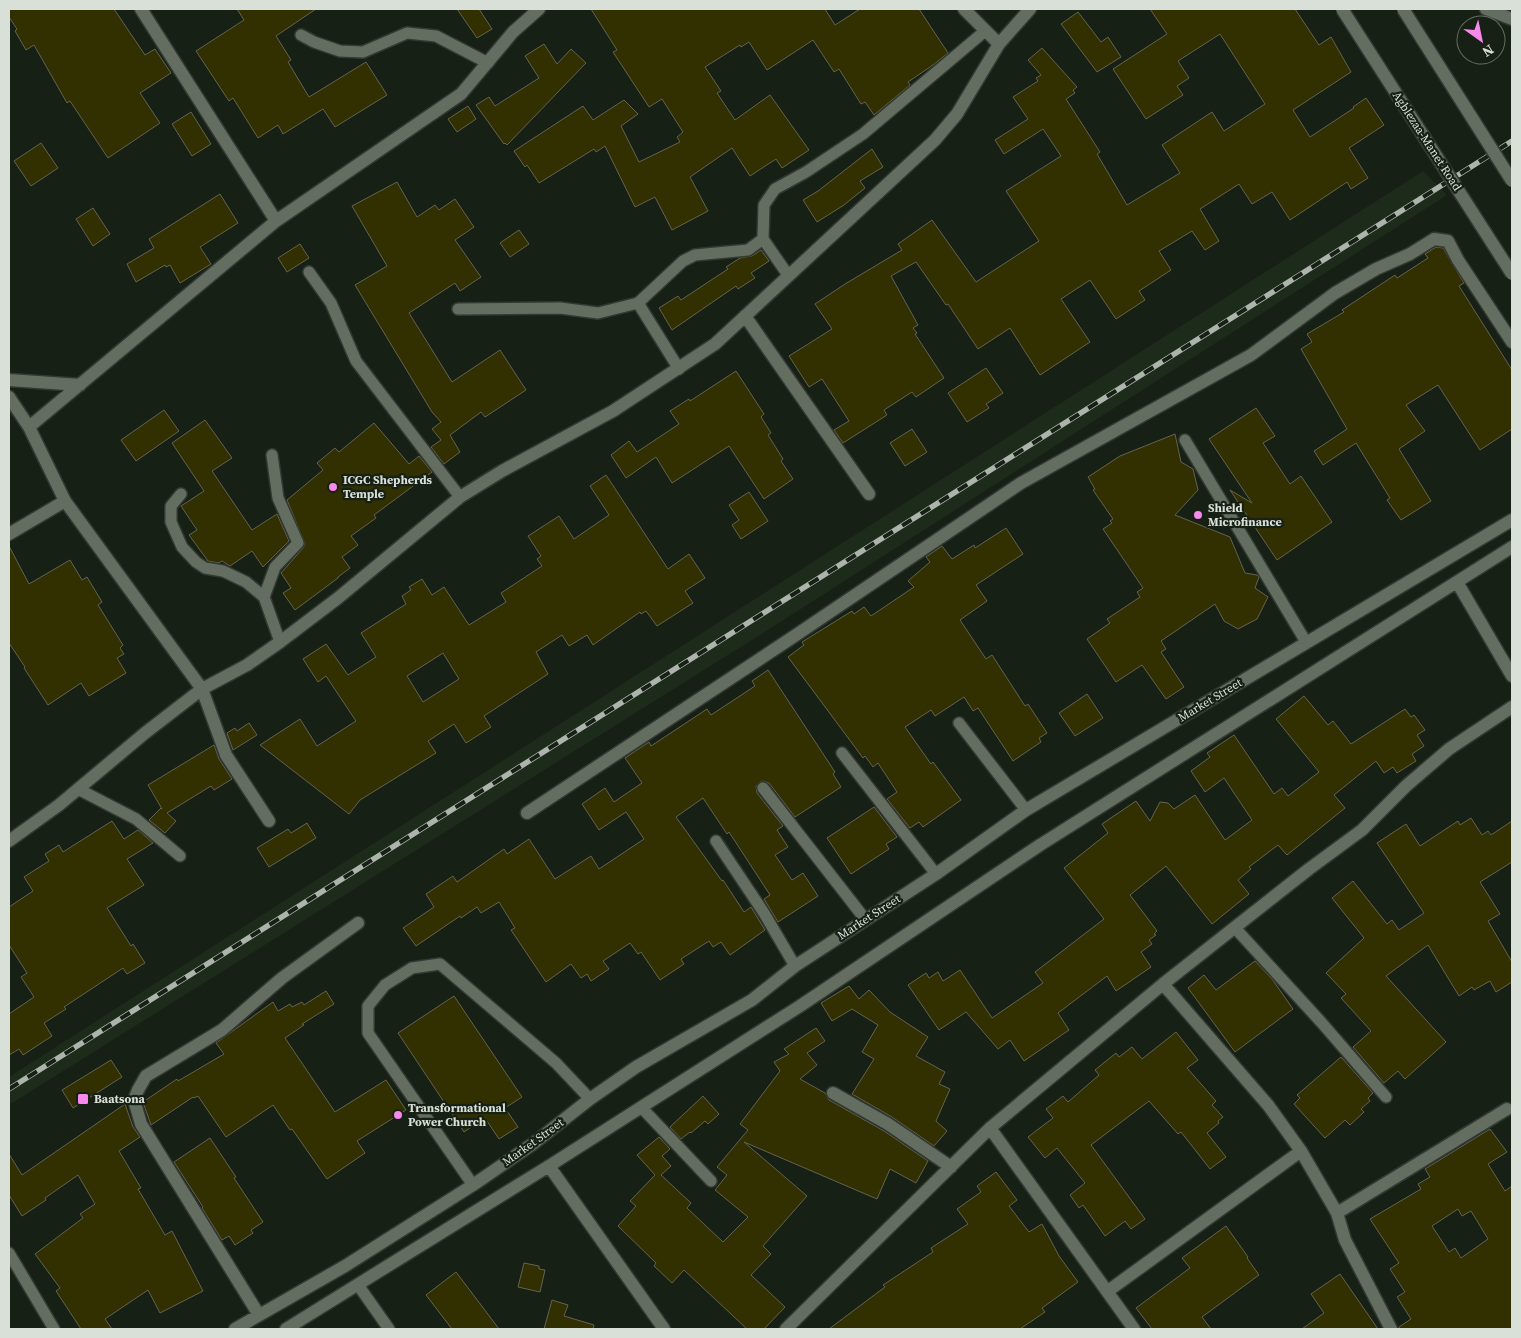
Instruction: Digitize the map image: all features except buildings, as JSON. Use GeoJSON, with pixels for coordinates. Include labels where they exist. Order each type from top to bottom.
{"type":"FeatureCollection","features":[{"type":"Feature","properties":{"kind":"street"},"geometry":{"type":"LineString","coordinates":[[141,9],[276,221]]}},
{"type":"Feature","properties":{"kind":"street"},"geometry":{"type":"LineString","coordinates":[[29,427],[276,221],[461,94],[513,32],[539,9]]}},
{"type":"Feature","properties":{"kind":"street"},"geometry":{"type":"LineString","coordinates":[[964,9],[998,44]]}},
{"type":"Feature","properties":{"kind":"street"},"geometry":{"type":"LineString","coordinates":[[9,841],[59,805],[145,733],[202,689],[247,665],[338,598],[460,497],[502,471],[613,411],[715,344],[935,140],[957,114],[998,44],[1030,9]]}},
{"type":"Feature","properties":{"kind":"street","name":"Agblezaa-Manet Road"},"geometry":{"type":"LineString","coordinates":[[1342,9],[1512,274]]}},
{"type":"Feature","properties":{"kind":"street"},"geometry":{"type":"LineString","coordinates":[[1403,9],[1512,181]]}},
{"type":"Feature","properties":{"kind":"street"},"geometry":{"type":"LineString","coordinates":[[1486,9],[1512,19]]}},
{"type":"Feature","properties":{"kind":"street"},"geometry":{"type":"LineString","coordinates":[[527,813],[794,637],[1021,483],[1250,355],[1335,293],[1376,269],[1410,254],[1434,239],[1448,241],[1458,260],[1512,342]]}},
{"type":"Feature","properties":{"kind":"street"},"geometry":{"type":"LineString","coordinates":[[744,316],[869,494]]}},
{"type":"Feature","properties":{"kind":"street"},"geometry":{"type":"LineString","coordinates":[[9,380],[80,384]]}},
{"type":"Feature","properties":{"kind":"street"},"geometry":{"type":"LineString","coordinates":[[9,397],[29,427],[65,502],[202,689],[226,755],[269,821]]}},
{"type":"Feature","properties":{"kind":"street"},"geometry":{"type":"LineString","coordinates":[[9,534],[65,502]]}},
{"type":"Feature","properties":{"kind":"street","name":"Market Street"},"geometry":{"type":"LineString","coordinates":[[235,1329],[345,1266],[473,1185],[534,1143],[590,1099],[636,1067],[752,1000],[794,966],[936,874],[1026,810],[1512,520]]}},
{"type":"Feature","properties":{"kind":"street"},"geometry":{"type":"LineString","coordinates":[[286,1329],[641,1108],[800,1006],[1040,845],[1512,548]]}},
{"type":"Feature","properties":{"kind":"street"},"geometry":{"type":"LineString","coordinates":[[1457,582],[1512,676]]}},
{"type":"Feature","properties":{"kind":"street"},"geometry":{"type":"LineString","coordinates":[[786,1329],[990,1128],[1163,984],[1309,869],[1362,830],[1406,786],[1449,749],[1512,707]]}},
{"type":"Feature","properties":{"kind":"street"},"geometry":{"type":"LineString","coordinates":[[259,1315],[141,1124],[134,1100],[146,1076],[222,1030],[282,978],[358,923]]}},
{"type":"Feature","properties":{"kind":"street"},"geometry":{"type":"LineString","coordinates":[[1163,984],[1268,1105],[1301,1151],[1337,1213],[1345,1240],[1391,1329]]}},
{"type":"Feature","properties":{"kind":"street"},"geometry":{"type":"LineString","coordinates":[[833,1093],[888,1124],[951,1167]]}},
{"type":"Feature","properties":{"kind":"street"},"geometry":{"type":"LineString","coordinates":[[1337,1213],[1507,1109]]}},
{"type":"Feature","properties":{"kind":"street"},"geometry":{"type":"LineString","coordinates":[[990,1128],[1134,1329]]}},
{"type":"Feature","properties":{"kind":"street"},"geometry":{"type":"LineString","coordinates":[[1108,1291],[1301,1151]]}},
{"type":"Feature","properties":{"kind":"street"},"geometry":{"type":"LineString","coordinates":[[549,1166],[664,1329]]}},
{"type":"Feature","properties":{"kind":"lane"},"geometry":{"type":"LineString","coordinates":[[788,275],[763,239],[764,205],[775,189],[806,172],[863,134],[985,31]]}},
{"type":"Feature","properties":{"kind":"lane"},"geometry":{"type":"LineString","coordinates":[[301,35],[314,42],[340,51],[363,52],[407,33],[436,36],[488,63]]}},
{"type":"Feature","properties":{"kind":"lane"},"geometry":{"type":"LineString","coordinates":[[458,309],[560,308],[598,313],[638,303],[683,261],[695,255],[748,250],[763,239]]}},
{"type":"Feature","properties":{"kind":"lane"},"geometry":{"type":"LineString","coordinates":[[309,272],[332,303],[356,361],[460,497]]}},
{"type":"Feature","properties":{"kind":"lane"},"geometry":{"type":"LineString","coordinates":[[638,303],[680,368]]}},
{"type":"Feature","properties":{"kind":"lane"},"geometry":{"type":"LineString","coordinates":[[1185,440],[1306,642]]}},
{"type":"Feature","properties":{"kind":"lane"},"geometry":{"type":"LineString","coordinates":[[264,597],[275,567],[298,544],[278,498],[272,455]]}},
{"type":"Feature","properties":{"kind":"lane"},"geometry":{"type":"LineString","coordinates":[[181,494],[171,506],[172,522],[182,547],[196,562],[205,568],[222,571],[238,578],[264,597],[280,642]]}},
{"type":"Feature","properties":{"kind":"lane"},"geometry":{"type":"LineString","coordinates":[[959,723],[1026,810]]}},
{"type":"Feature","properties":{"kind":"lane"},"geometry":{"type":"LineString","coordinates":[[842,753],[936,874]]}},
{"type":"Feature","properties":{"kind":"lane"},"geometry":{"type":"LineString","coordinates":[[763,788],[865,920]]}},
{"type":"Feature","properties":{"kind":"lane"},"geometry":{"type":"LineString","coordinates":[[78,789],[136,819],[180,856]]}},
{"type":"Feature","properties":{"kind":"lane"},"geometry":{"type":"LineString","coordinates":[[716,841],[764,914],[794,966]]}},
{"type":"Feature","properties":{"kind":"lane"},"geometry":{"type":"LineString","coordinates":[[1235,928],[1321,1022],[1386,1097]]}},
{"type":"Feature","properties":{"kind":"lane"},"geometry":{"type":"LineString","coordinates":[[473,1185],[368,1033],[368,1006],[385,985],[412,968],[440,964],[556,1063],[590,1099]]}},
{"type":"Feature","properties":{"kind":"lane"},"geometry":{"type":"LineString","coordinates":[[641,1108],[711,1181]]}},
{"type":"Feature","properties":{"kind":"lane"},"geometry":{"type":"LineString","coordinates":[[9,1253],[54,1329]]}},
{"type":"Feature","properties":{"kind":"lane"},"geometry":{"type":"LineString","coordinates":[[358,1285],[389,1329]]}},
{"type":"Feature","properties":{"kind":"shaded area"},"geometry":{"type":"Polygon","coordinates":[[[1423,171],[1447,195],[771,628],[9,1105],[9,1077],[1423,171]]]}},
{"type":"Feature","properties":{"kind":"railway"},"geometry":{"type":"LineString","coordinates":[[9,1089],[1512,141]]}},
{"type":"Feature","properties":{"kind":"place","name":"ICGC Shepherds Temple"},"geometry":{"type":"Point","coordinates":[333,487]}},
{"type":"Feature","properties":{"kind":"place","name":"Shield Microfinance"},"geometry":{"type":"Point","coordinates":[1198,515]}},
{"type":"Feature","properties":{"kind":"place","name":"Baatsona"},"geometry":{"type":"Point","coordinates":[83,1099]}},
{"type":"Feature","properties":{"kind":"place","name":"Transformational Power Church"},"geometry":{"type":"Point","coordinates":[398,1115]}}]}
